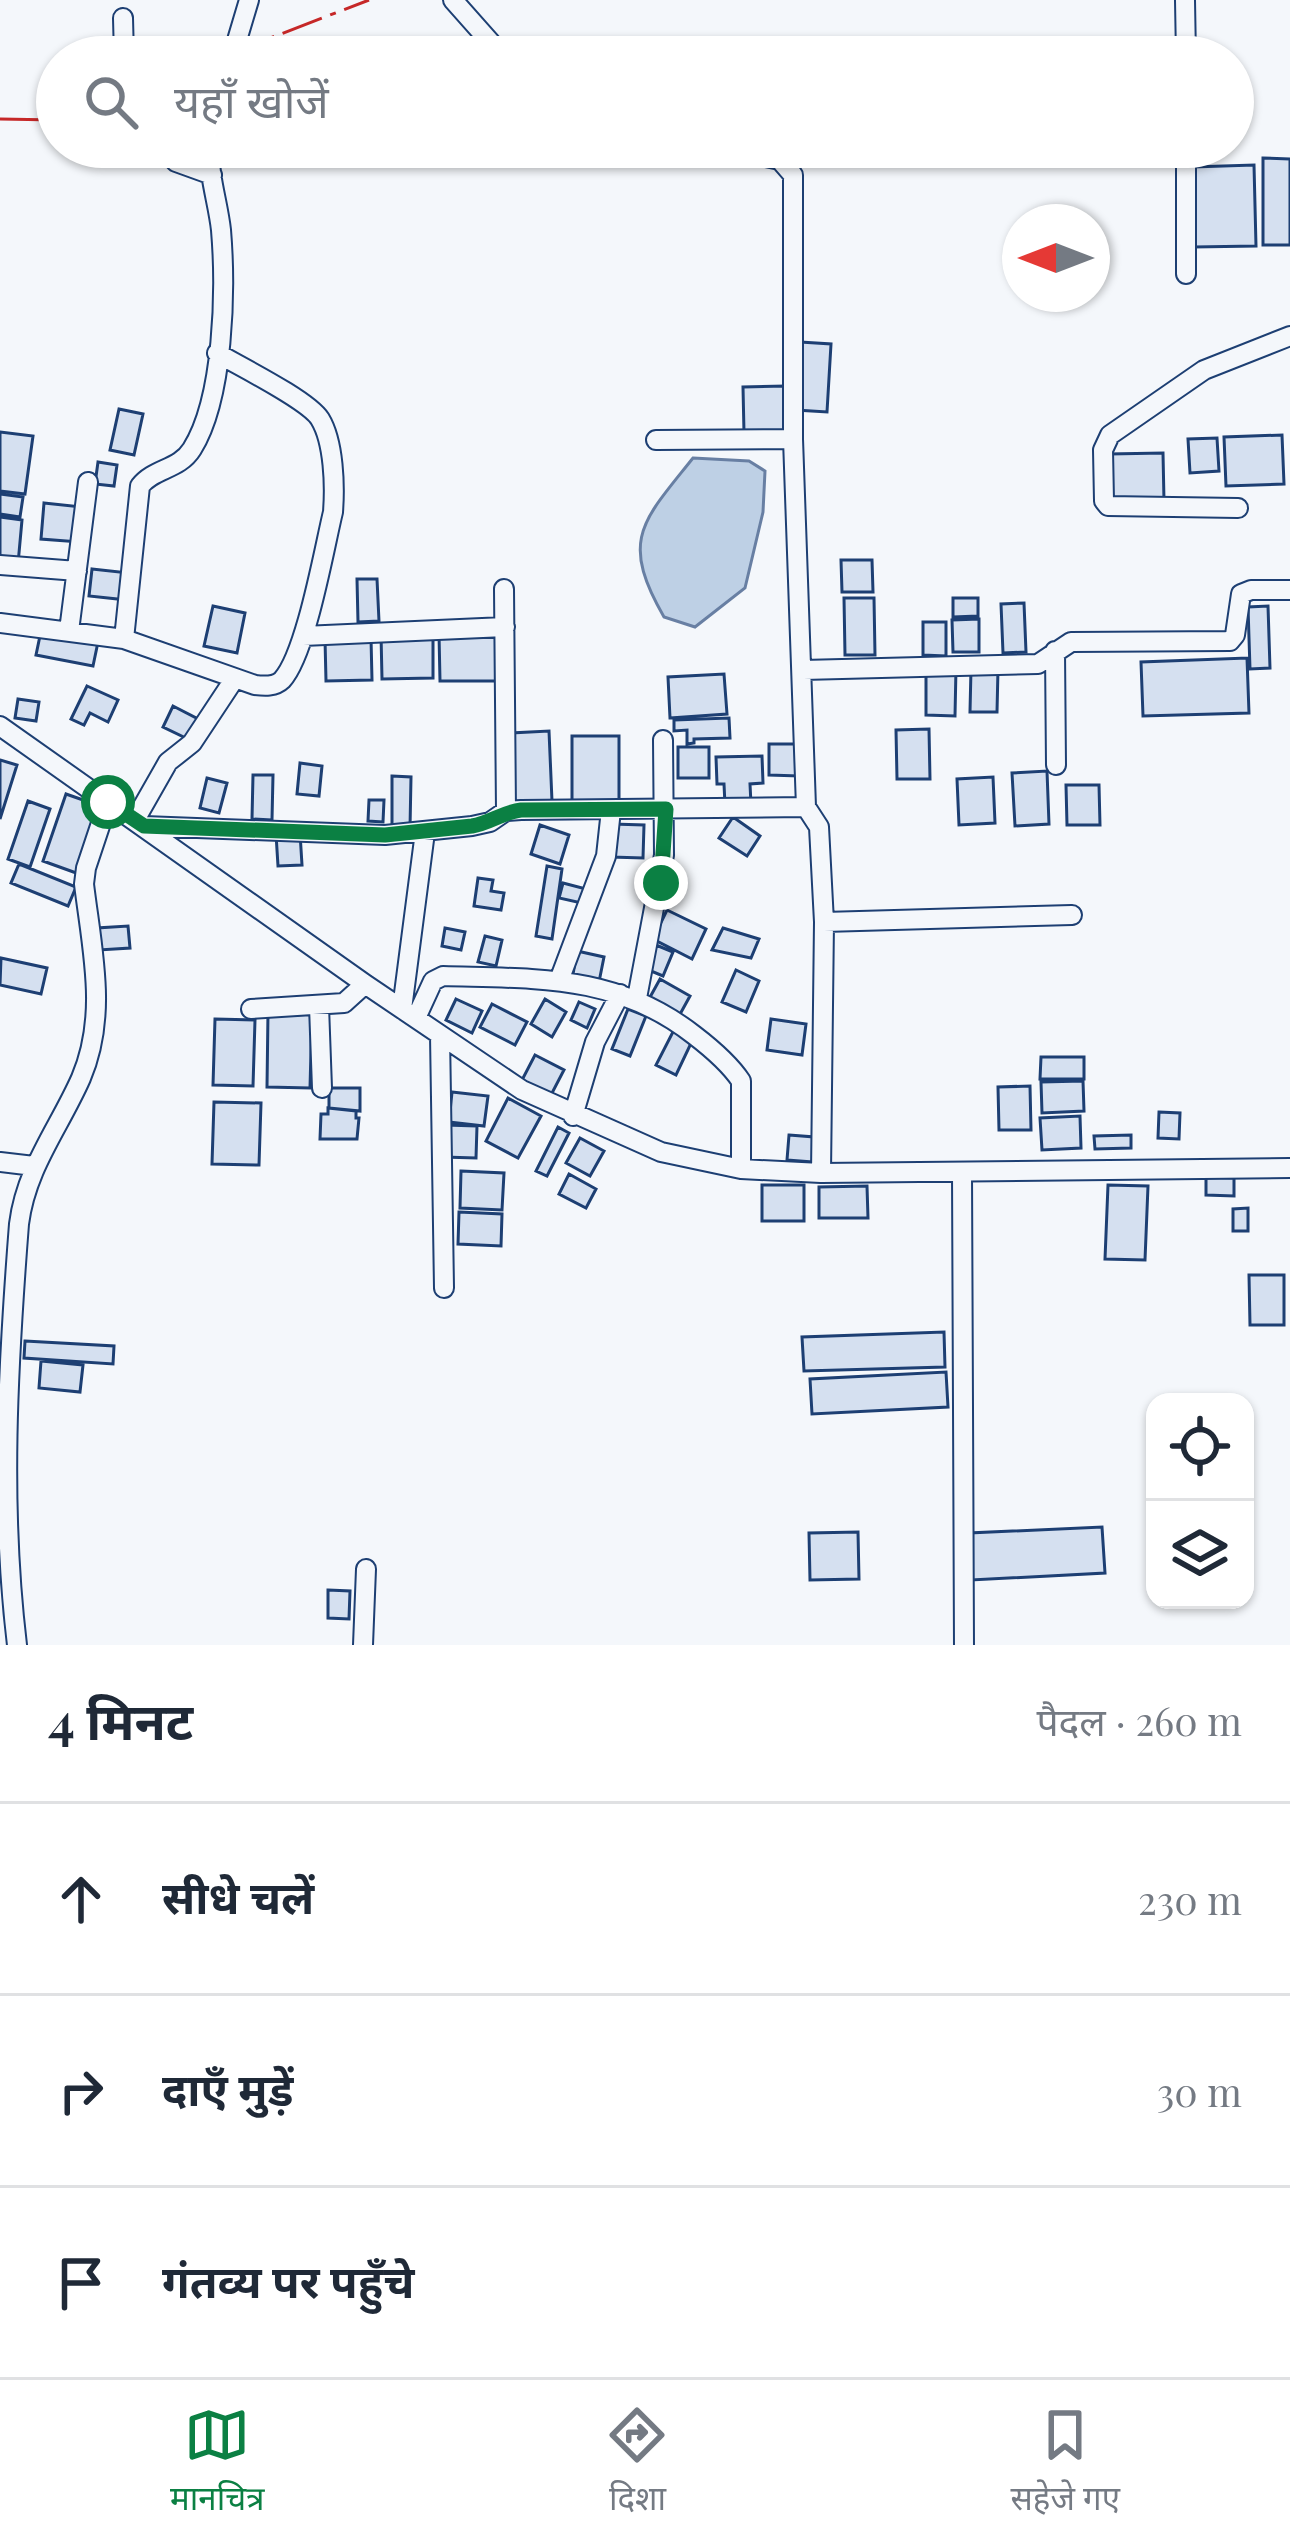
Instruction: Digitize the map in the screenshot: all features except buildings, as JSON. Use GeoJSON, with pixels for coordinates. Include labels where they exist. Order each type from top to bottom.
{"type":"FeatureCollection","features":[{"type":"Feature","properties":{"kind":"street"},"geometry":{"type":"LineString","coordinates":[[238,36],[249,0]]}},
{"type":"Feature","properties":{"kind":"street"},"geometry":{"type":"LineString","coordinates":[[453,0],[485,36]]}},
{"type":"Feature","properties":{"kind":"street"},"geometry":{"type":"LineString","coordinates":[[1186,0],[1186,36]]}},
{"type":"Feature","properties":{"kind":"street"},"geometry":{"type":"LineString","coordinates":[[123,18],[123,36]]}},
{"type":"Feature","properties":{"kind":"street"},"geometry":{"type":"LineString","coordinates":[[193,168],[212,175]]}},
{"type":"Feature","properties":{"kind":"street"},"geometry":{"type":"LineString","coordinates":[[124,639],[140,486],[149,476],[178,464],[194,446],[212,395],[221,230],[212,168]]}},
{"type":"Feature","properties":{"kind":"street"},"geometry":{"type":"LineString","coordinates":[[786,168],[793,176],[793,439],[806,807],[819,827],[824,922],[821,1172]]}},
{"type":"Feature","properties":{"kind":"street"},"geometry":{"type":"LineString","coordinates":[[1186,168],[1186,274]]}},
{"type":"Feature","properties":{"kind":"street"},"geometry":{"type":"LineString","coordinates":[[1238,508],[1108,506],[1104,501],[1104,445],[1110,435],[1204,370],[1290,336]]}},
{"type":"Feature","properties":{"kind":"street"},"geometry":{"type":"LineString","coordinates":[[0,623],[124,639],[255,685],[279,683],[303,635],[334,495],[321,420],[289,395],[217,353]]}},
{"type":"Feature","properties":{"kind":"street"},"geometry":{"type":"LineString","coordinates":[[656,440],[793,439]]}},
{"type":"Feature","properties":{"kind":"street"},"geometry":{"type":"LineString","coordinates":[[69,631],[88,482]]}},
{"type":"Feature","properties":{"kind":"street"},"geometry":{"type":"LineString","coordinates":[[0,566],[77,571]]}},
{"type":"Feature","properties":{"kind":"street"},"geometry":{"type":"LineString","coordinates":[[504,589],[506,811]]}},
{"type":"Feature","properties":{"kind":"street"},"geometry":{"type":"LineString","coordinates":[[803,670],[1038,664],[1071,642],[1230,641],[1235,635],[1240,594],[1290,590]]}},
{"type":"Feature","properties":{"kind":"street"},"geometry":{"type":"LineString","coordinates":[[303,635],[505,627]]}},
{"type":"Feature","properties":{"kind":"street"},"geometry":{"type":"LineString","coordinates":[[1055,651],[1057,765]]}},
{"type":"Feature","properties":{"kind":"street"},"geometry":{"type":"LineString","coordinates":[[139,823],[168,762],[192,743],[235,678]]}},
{"type":"Feature","properties":{"kind":"street"},"geometry":{"type":"LineString","coordinates":[[0,727],[522,1090],[661,1152],[741,1169],[821,1172],[1290,1168]]}},
{"type":"Feature","properties":{"kind":"street"},"geometry":{"type":"LineString","coordinates":[[573,1116],[595,1042],[629,996],[661,883],[666,809],[663,740]]}},
{"type":"Feature","properties":{"kind":"street"},"geometry":{"type":"LineString","coordinates":[[11,1641],[4,1442],[19,1224],[25,1186],[83,1073],[99,1011],[85,875],[108,802]]}},
{"type":"Feature","properties":{"kind":"street"},"geometry":{"type":"LineString","coordinates":[[139,823],[360,834],[480,825],[506,811],[806,807]]}},
{"type":"Feature","properties":{"kind":"street"},"geometry":{"type":"LineString","coordinates":[[560,978],[606,856],[611,810]]}},
{"type":"Feature","properties":{"kind":"street"},"geometry":{"type":"LineString","coordinates":[[409,1013],[425,832]]}},
{"type":"Feature","properties":{"kind":"street"},"geometry":{"type":"LineString","coordinates":[[824,922],[1072,916]]}},
{"type":"Feature","properties":{"kind":"street"},"geometry":{"type":"LineString","coordinates":[[409,1013],[433,981],[443,976],[560,978],[629,996],[665,1012],[705,1043],[741,1081],[741,1169]]}},
{"type":"Feature","properties":{"kind":"street"},"geometry":{"type":"LineString","coordinates":[[251,1009],[352,1000],[365,985]]}},
{"type":"Feature","properties":{"kind":"street"},"geometry":{"type":"LineString","coordinates":[[319,1006],[322,1088]]}},
{"type":"Feature","properties":{"kind":"street"},"geometry":{"type":"LineString","coordinates":[[440,1035],[444,1288]]}},
{"type":"Feature","properties":{"kind":"street"},"geometry":{"type":"LineString","coordinates":[[0,1162],[34,1166]]}},
{"type":"Feature","properties":{"kind":"street"},"geometry":{"type":"LineString","coordinates":[[962,1172],[964,1645]]}},
{"type":"Feature","properties":{"kind":"street"},"geometry":{"type":"LineString","coordinates":[[363,1645],[366,1569]]}},
{"type":"Feature","properties":{"kind":"water"},"geometry":{"type":"Polygon","coordinates":[[[693,458],[749,461],[765,471],[763,512],[745,588],[695,627],[664,617],[650,590],[640,549],[650,515],[693,458]]]}},
{"type":"Feature","properties":{"kind":"power"},"geometry":{"type":"LineString","coordinates":[[276,36],[369,0]]}},
{"type":"Feature","properties":{"kind":"power"},"geometry":{"type":"LineString","coordinates":[[0,119],[36,120]]}},
{"type":"Feature","properties":{"kind":"route"},"geometry":{"type":"LineString","coordinates":[[108,802],[144,826],[385,835],[472,826],[490,822],[506,811],[666,809],[661,883]]}}]}
